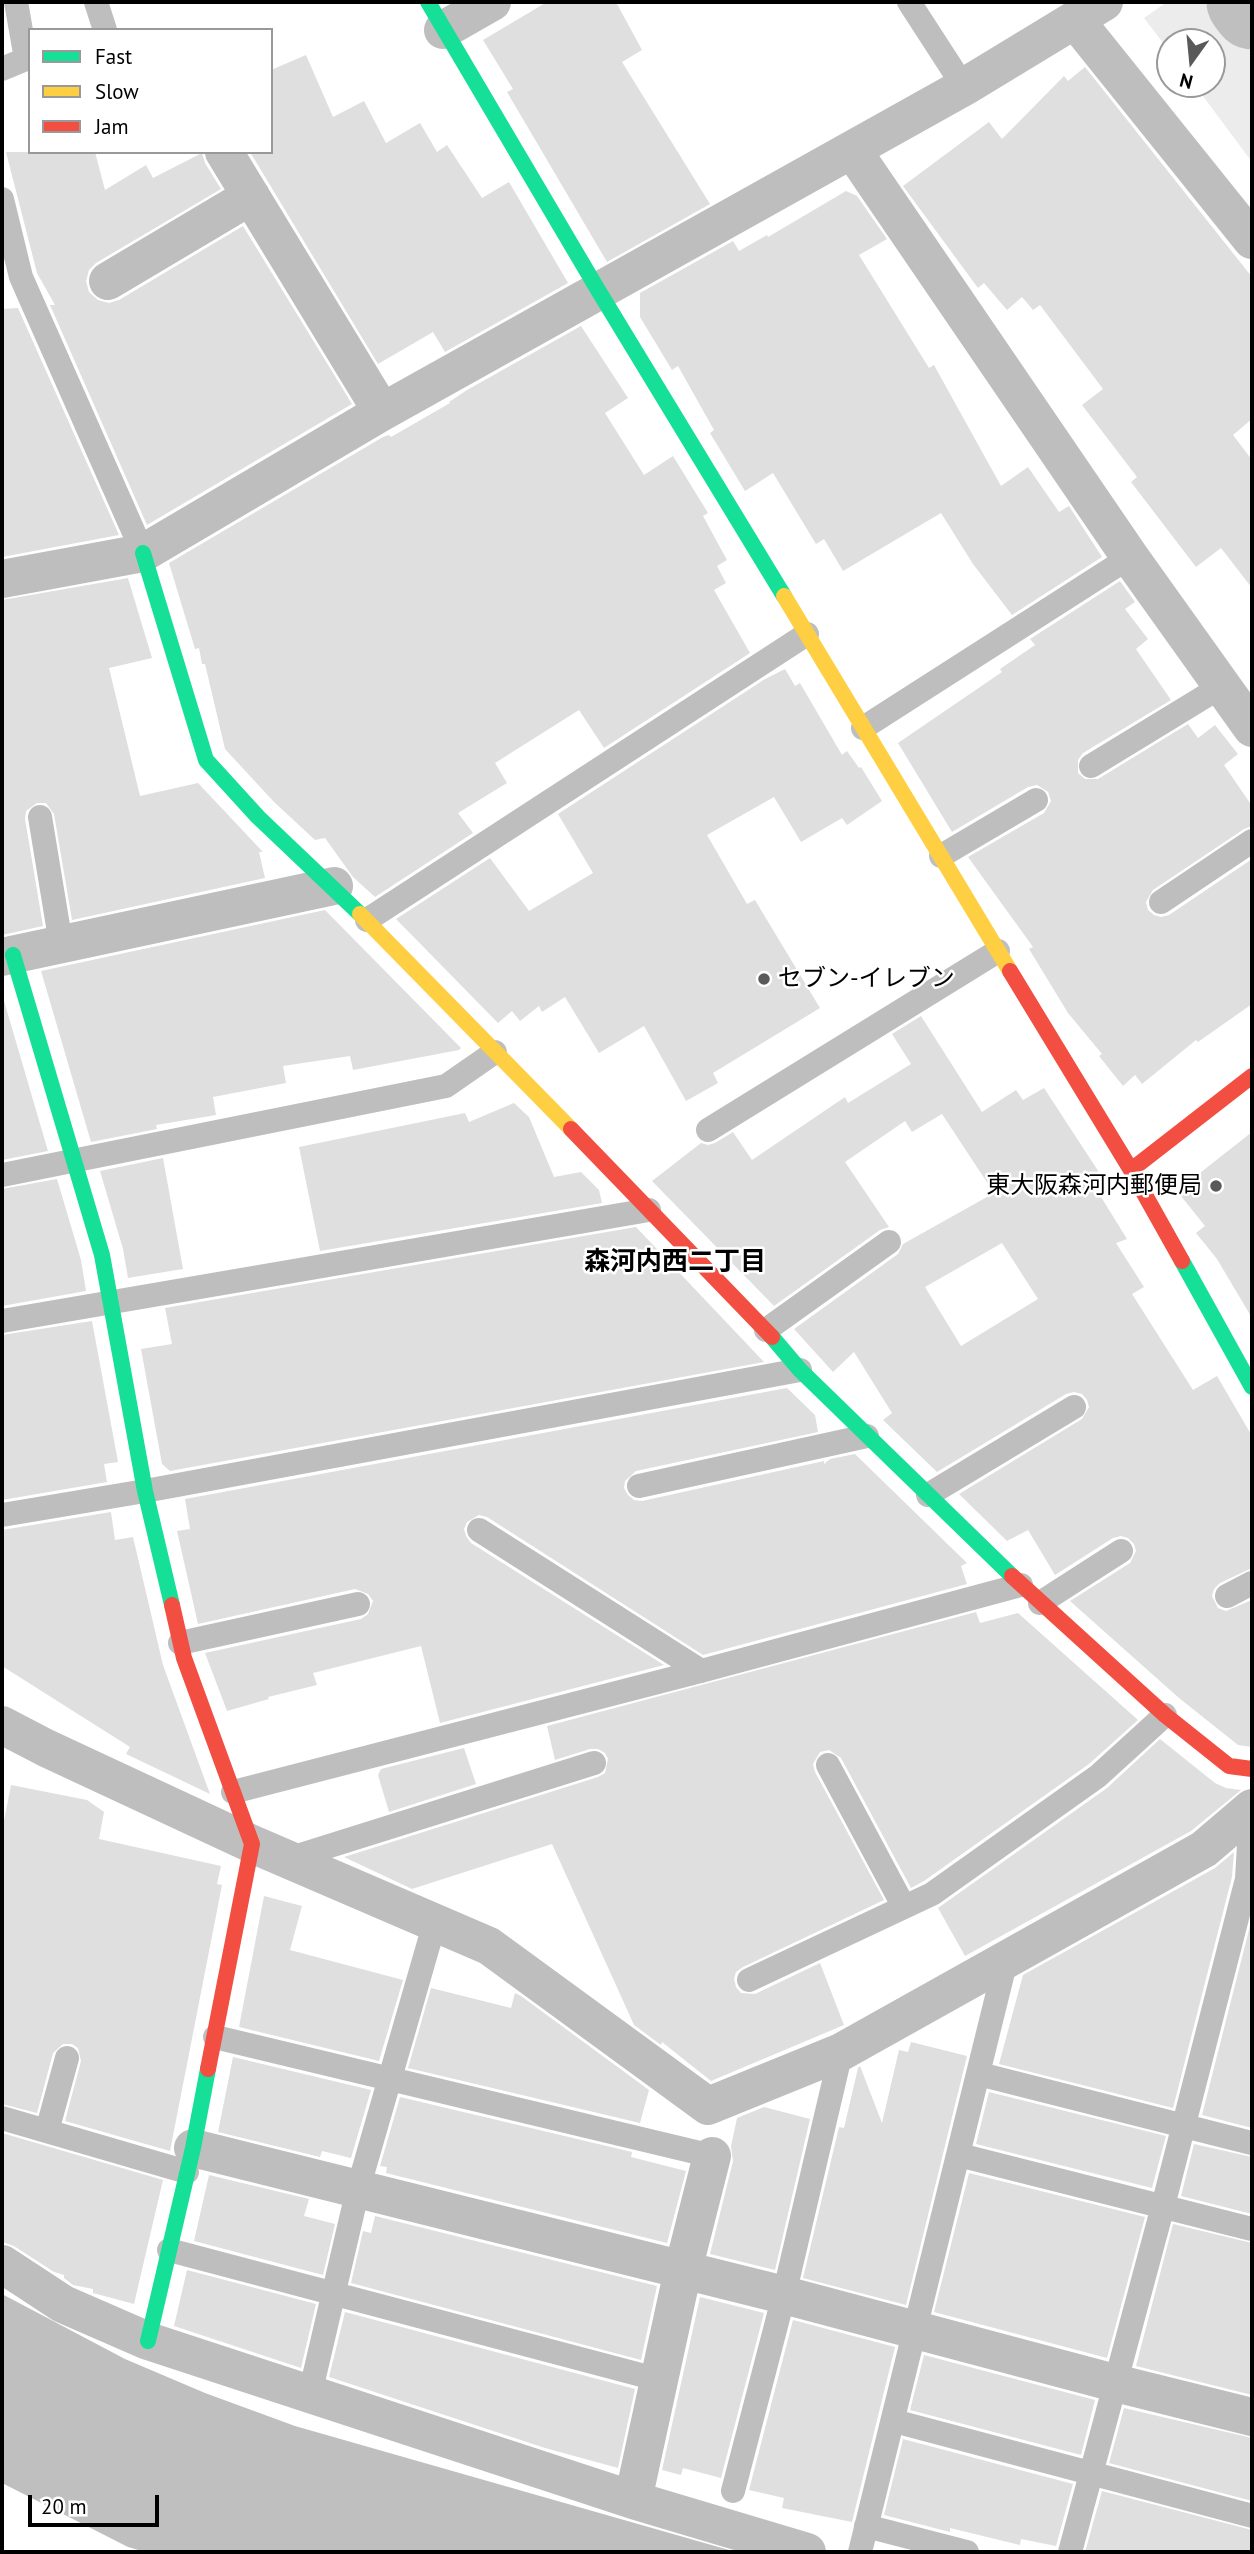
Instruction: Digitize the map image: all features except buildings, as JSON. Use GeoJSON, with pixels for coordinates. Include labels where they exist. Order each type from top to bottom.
{"type":"FeatureCollection","features":[{"type":"Feature","properties":{"kind":"street"},"geometry":{"type":"LineString","coordinates":[[492,2],[436,16],[598,290],[1131,1170],[1252,1387]]}},
{"type":"Feature","properties":{"kind":"street"},"geometry":{"type":"LineString","coordinates":[[2,579],[144,553],[382,412],[853,151],[1090,11],[1252,240]]}},
{"type":"Feature","properties":{"kind":"street"},"geometry":{"type":"LineString","coordinates":[[853,151],[1130,557],[1252,729]]}},
{"type":"Feature","properties":{"kind":"street"},"geometry":{"type":"LineString","coordinates":[[225,154],[382,412]]}},
{"type":"Feature","properties":{"kind":"street"},"geometry":{"type":"LineString","coordinates":[[108,281],[251,196]]}},
{"type":"Feature","properties":{"kind":"street"},"geometry":{"type":"LineString","coordinates":[[144,553],[206,760],[258,817],[368,920],[766,1330],[800,1370],[1021,1585],[1165,1714],[1229,1766],[1252,1769]]}},
{"type":"Feature","properties":{"kind":"street"},"geometry":{"type":"LineString","coordinates":[[148,2341],[190,2160],[252,1844],[180,1643],[145,1491],[102,1255],[7,956],[334,886]]}},
{"type":"Feature","properties":{"kind":"street"},"geometry":{"type":"LineString","coordinates":[[1131,1170],[1252,1076]]}},
{"type":"Feature","properties":{"kind":"street"},"geometry":{"type":"LineString","coordinates":[[2,1728],[252,1844],[489,1946],[708,2106]]}},
{"type":"Feature","properties":{"kind":"street"},"geometry":{"type":"LineString","coordinates":[[708,2106],[841,2052],[1204,1849],[1252,1810]]}},
{"type":"Feature","properties":{"kind":"street"},"geometry":{"type":"LineString","coordinates":[[633,2500],[683,2270],[704,2155],[708,2106]]}},
{"type":"Feature","properties":{"kind":"street"},"geometry":{"type":"LineString","coordinates":[[190,2160],[358,2189],[784,2295],[1252,2417]]}},
{"type":"Feature","properties":{"kind":"street"},"geometry":{"type":"LineString","coordinates":[[2,2264],[63,2304],[148,2341],[633,2500],[807,2552]]}},
{"type":"Feature","properties":{"kind":"lane"},"geometry":{"type":"LineString","coordinates":[[2,69],[26,59],[16,2]]}},
{"type":"Feature","properties":{"kind":"lane"},"geometry":{"type":"LineString","coordinates":[[96,2],[103,28]]}},
{"type":"Feature","properties":{"kind":"lane"},"geometry":{"type":"LineString","coordinates":[[909,2],[964,87]]}},
{"type":"Feature","properties":{"kind":"lane"},"geometry":{"type":"LineString","coordinates":[[2,199],[22,277],[144,553]]}},
{"type":"Feature","properties":{"kind":"lane"},"geometry":{"type":"LineString","coordinates":[[863,728],[1130,557]]}},
{"type":"Feature","properties":{"kind":"lane"},"geometry":{"type":"LineString","coordinates":[[368,920],[807,634]]}},
{"type":"Feature","properties":{"kind":"lane"},"geometry":{"type":"LineString","coordinates":[[1091,766],[1222,686]]}},
{"type":"Feature","properties":{"kind":"lane"},"geometry":{"type":"LineString","coordinates":[[941,856],[1036,800]]}},
{"type":"Feature","properties":{"kind":"lane"},"geometry":{"type":"LineString","coordinates":[[40,817],[61,944]]}},
{"type":"Feature","properties":{"kind":"lane"},"geometry":{"type":"LineString","coordinates":[[1161,902],[1252,841]]}},
{"type":"Feature","properties":{"kind":"lane"},"geometry":{"type":"LineString","coordinates":[[708,1130],[998,951]]}},
{"type":"Feature","properties":{"kind":"lane"},"geometry":{"type":"LineString","coordinates":[[2,1175],[446,1086],[495,1052]]}},
{"type":"Feature","properties":{"kind":"lane"},"geometry":{"type":"LineString","coordinates":[[2,1321],[649,1210]]}},
{"type":"Feature","properties":{"kind":"lane"},"geometry":{"type":"LineString","coordinates":[[766,1330],[889,1242]]}},
{"type":"Feature","properties":{"kind":"lane"},"geometry":{"type":"LineString","coordinates":[[2,1515],[800,1370]]}},
{"type":"Feature","properties":{"kind":"lane"},"geometry":{"type":"LineString","coordinates":[[928,1495],[1074,1407]]}},
{"type":"Feature","properties":{"kind":"lane"},"geometry":{"type":"LineString","coordinates":[[639,1486],[867,1436]]}},
{"type":"Feature","properties":{"kind":"lane"},"geometry":{"type":"LineString","coordinates":[[479,1530],[701,1671]]}},
{"type":"Feature","properties":{"kind":"lane"},"geometry":{"type":"LineString","coordinates":[[1040,1603],[1121,1550]]}},
{"type":"Feature","properties":{"kind":"lane"},"geometry":{"type":"LineString","coordinates":[[1227,1596],[1252,1583]]}},
{"type":"Feature","properties":{"kind":"lane"},"geometry":{"type":"LineString","coordinates":[[233,1792],[1021,1585]]}},
{"type":"Feature","properties":{"kind":"lane"},"geometry":{"type":"LineString","coordinates":[[180,1643],[358,1604]]}},
{"type":"Feature","properties":{"kind":"lane"},"geometry":{"type":"LineString","coordinates":[[749,1980],[932,1894],[1098,1776],[1165,1714]]}},
{"type":"Feature","properties":{"kind":"lane"},"geometry":{"type":"LineString","coordinates":[[288,1859],[594,1763]]}},
{"type":"Feature","properties":{"kind":"lane"},"geometry":{"type":"LineString","coordinates":[[828,1765],[904,1908]]}},
{"type":"Feature","properties":{"kind":"lane"},"geometry":{"type":"LineString","coordinates":[[1070,2552],[1247,1879],[1252,1810]]}},
{"type":"Feature","properties":{"kind":"lane"},"geometry":{"type":"LineString","coordinates":[[310,2394],[358,2189],[435,1922]]}},
{"type":"Feature","properties":{"kind":"lane"},"geometry":{"type":"LineString","coordinates":[[860,2552],[1006,1960]]}},
{"type":"Feature","properties":{"kind":"lane"},"geometry":{"type":"LineString","coordinates":[[215,2037],[704,2155]]}},
{"type":"Feature","properties":{"kind":"lane"},"geometry":{"type":"LineString","coordinates":[[733,2491],[784,2295],[841,2052]]}},
{"type":"Feature","properties":{"kind":"lane"},"geometry":{"type":"LineString","coordinates":[[47,2131],[67,2058]]}},
{"type":"Feature","properties":{"kind":"lane"},"geometry":{"type":"LineString","coordinates":[[979,2074],[1252,2143]]}},
{"type":"Feature","properties":{"kind":"lane"},"geometry":{"type":"LineString","coordinates":[[2,2118],[47,2131],[190,2160]]}},
{"type":"Feature","properties":{"kind":"lane"},"geometry":{"type":"LineString","coordinates":[[959,2155],[1252,2229]]}},
{"type":"Feature","properties":{"kind":"lane"},"geometry":{"type":"LineString","coordinates":[[169,2250],[660,2380]]}},
{"type":"Feature","properties":{"kind":"lane"},"geometry":{"type":"LineString","coordinates":[[894,2421],[1252,2516]]}},
{"type":"Feature","properties":{"kind":"lane"},"geometry":{"type":"LineString","coordinates":[[866,2526],[967,2552]]}},
{"type":"Feature","properties":{"kind":"shaded area"},"geometry":{"type":"Polygon","coordinates":[[[1167,2],[1220,2],[1252,45],[1252,162],[1204,98],[1226,98],[1226,28],[1156,28],[1156,34],[1144,18],[1167,2]]]}},
{"type":"Feature","properties":{"kind":"shaded area"},"geometry":{"type":"Polygon","coordinates":[[[2,2294],[125,2359],[205,2393],[295,2426],[736,2552],[145,2552],[128,2547],[2,2483],[2,2294]]]}},
{"type":"Feature","properties":{"kind":"waterway"},"geometry":{"type":"LineString","coordinates":[[1246,2],[1252,10]]}},
{"type":"Feature","properties":{"kind":"traffic: fast"},"geometry":{"type":"LineString","coordinates":[[428,2],[598,290],[784,596]]}},
{"type":"Feature","properties":{"kind":"traffic: fast"},"geometry":{"type":"LineString","coordinates":[[143,553],[206,760],[258,817],[360,914]]}},
{"type":"Feature","properties":{"kind":"traffic: fast"},"geometry":{"type":"LineString","coordinates":[[13,955],[102,1255],[145,1491],[172,1605]]}},
{"type":"Feature","properties":{"kind":"traffic: fast"},"geometry":{"type":"LineString","coordinates":[[1182,1261],[1252,1387]]}},
{"type":"Feature","properties":{"kind":"traffic: fast"},"geometry":{"type":"LineString","coordinates":[[772,1337],[800,1370],[1012,1576]]}},
{"type":"Feature","properties":{"kind":"traffic: fast"},"geometry":{"type":"LineString","coordinates":[[148,2341],[193,2148],[208,2069]]}},
{"type":"Feature","properties":{"kind":"traffic: slow"},"geometry":{"type":"LineString","coordinates":[[784,596],[1010,971]]}},
{"type":"Feature","properties":{"kind":"traffic: slow"},"geometry":{"type":"LineString","coordinates":[[360,914],[571,1129]]}},
{"type":"Feature","properties":{"kind":"traffic: jam"},"geometry":{"type":"LineString","coordinates":[[1010,971],[1131,1170],[1182,1261]]}},
{"type":"Feature","properties":{"kind":"traffic: jam"},"geometry":{"type":"LineString","coordinates":[[1131,1170],[1252,1076]]}},
{"type":"Feature","properties":{"kind":"traffic: jam"},"geometry":{"type":"LineString","coordinates":[[571,1129],[772,1337]]}},
{"type":"Feature","properties":{"kind":"traffic: jam"},"geometry":{"type":"LineString","coordinates":[[1012,1576],[1165,1715],[1229,1766],[1252,1769]]}},
{"type":"Feature","properties":{"kind":"traffic: jam"},"geometry":{"type":"LineString","coordinates":[[172,1605],[184,1658],[252,1844],[208,2069]]}},
{"type":"Feature","properties":{"kind":"place","name":"セブン-イレブン"},"geometry":{"type":"Point","coordinates":[764,979]}},
{"type":"Feature","properties":{"kind":"place","name":"東大阪森河内郵便局"},"geometry":{"type":"Point","coordinates":[1216,1186]}},
{"type":"Feature","properties":{"kind":"district","name":"森河内西二丁目"},"geometry":{"type":"Point","coordinates":[675,1263]}}]}
